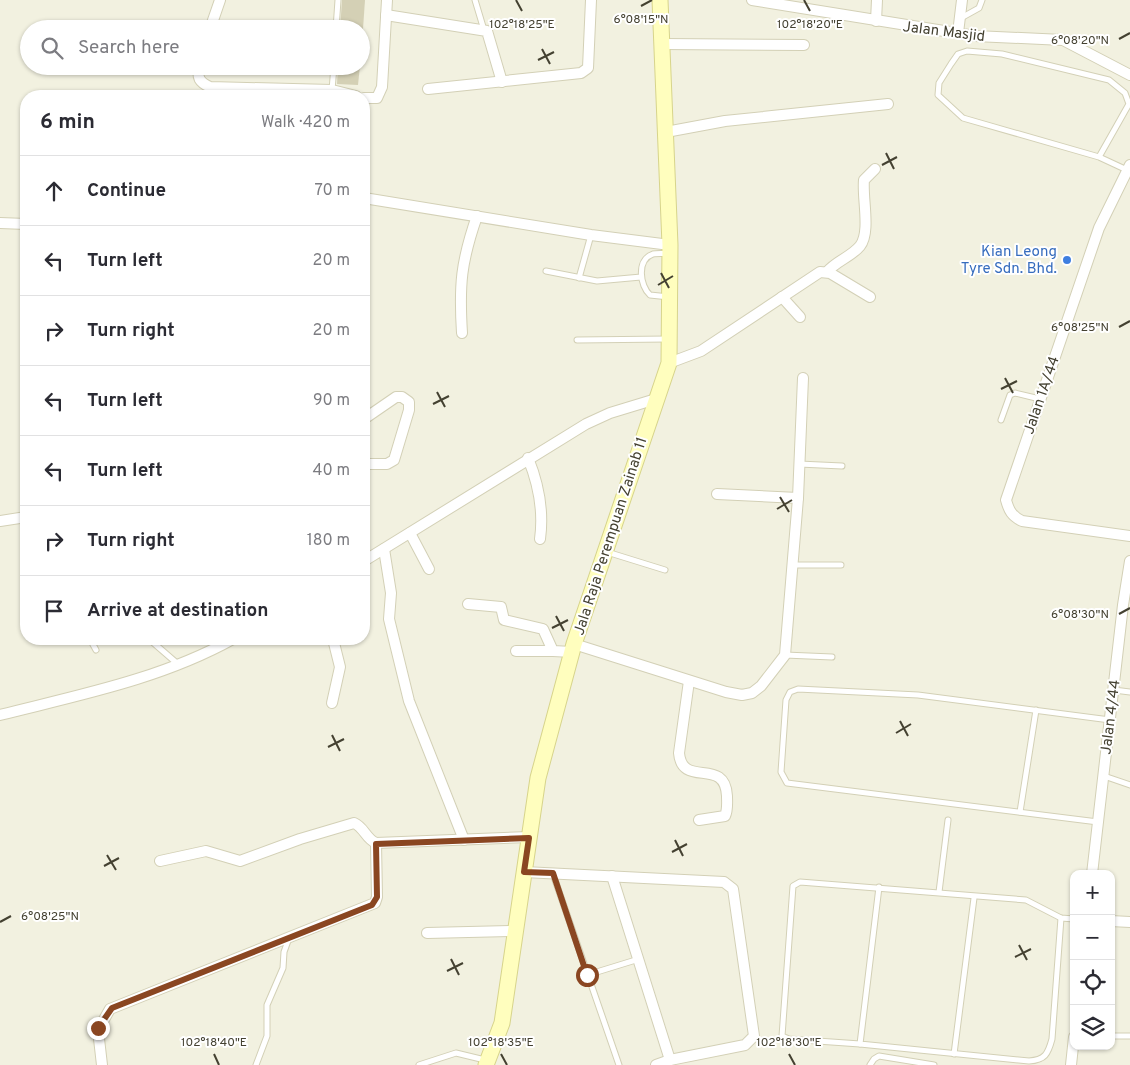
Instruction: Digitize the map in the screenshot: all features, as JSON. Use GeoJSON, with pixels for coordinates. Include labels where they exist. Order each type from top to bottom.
{"type":"FeatureCollection","features":[{"type":"Feature","properties":{"kind":"main road","name":"Jala Raja Perempuan Zainab 11"},"geometry":{"type":"LineString","coordinates":[[487,1063],[502,1023],[538,778],[573,648],[669,362],[670,249],[660,0]]}},
{"type":"Feature","properties":{"kind":"street"},"geometry":{"type":"LineString","coordinates":[[213,20],[220,0]]}},
{"type":"Feature","properties":{"kind":"street"},"geometry":{"type":"LineString","coordinates":[[370,99],[373,100],[380,95],[386,0]]}},
{"type":"Feature","properties":{"kind":"street"},"geometry":{"type":"LineString","coordinates":[[428,89],[580,73],[588,68],[592,0]]}},
{"type":"Feature","properties":{"kind":"street","name":"Jalan Masjid"},"geometry":{"type":"LineString","coordinates":[[752,0],[976,36],[1063,40],[1130,75]]}},
{"type":"Feature","properties":{"kind":"street"},"geometry":{"type":"LineString","coordinates":[[876,21],[877,0]]}},
{"type":"Feature","properties":{"kind":"street"},"geometry":{"type":"LineString","coordinates":[[958,33],[962,0]]}},
{"type":"Feature","properties":{"kind":"street"},"geometry":{"type":"LineString","coordinates":[[386,15],[484,30],[490,35],[502,82]]}},
{"type":"Feature","properties":{"kind":"street"},"geometry":{"type":"LineString","coordinates":[[662,44],[804,45]]}},
{"type":"Feature","properties":{"kind":"street"},"geometry":{"type":"LineString","coordinates":[[198,75],[202,83],[210,87],[332,90]]}},
{"type":"Feature","properties":{"kind":"street"},"geometry":{"type":"LineString","coordinates":[[666,132],[724,121],[888,104]]}},
{"type":"Feature","properties":{"kind":"street","name":"Jalan 1A/44"},"geometry":{"type":"LineString","coordinates":[[1129,168],[1099,228],[1006,500],[1009,510],[1022,521],[1130,536]]}},
{"type":"Feature","properties":{"kind":"street"},"geometry":{"type":"LineString","coordinates":[[826,272],[861,245],[865,230],[864,180],[875,169]]}},
{"type":"Feature","properties":{"kind":"street"},"geometry":{"type":"LineString","coordinates":[[370,199],[670,249]]}},
{"type":"Feature","properties":{"kind":"street"},"geometry":{"type":"LineString","coordinates":[[462,333],[461,270],[465,250],[477,216]]}},
{"type":"Feature","properties":{"kind":"street"},"geometry":{"type":"LineString","coordinates":[[0,223],[20,224]]}},
{"type":"Feature","properties":{"kind":"street"},"geometry":{"type":"LineString","coordinates":[[669,362],[700,352],[817,273],[826,272],[870,297]]}},
{"type":"Feature","properties":{"kind":"street"},"geometry":{"type":"LineString","coordinates":[[782,297],[800,318]]}},
{"type":"Feature","properties":{"kind":"street"},"geometry":{"type":"LineString","coordinates":[[516,651],[553,651],[573,648],[726,692],[747,694],[761,686],[785,655],[798,498],[803,378]]}},
{"type":"Feature","properties":{"kind":"street"},"geometry":{"type":"LineString","coordinates":[[370,415],[396,397],[402,397],[408,402],[409,410],[394,460],[388,464],[370,464]]}},
{"type":"Feature","properties":{"kind":"street"},"geometry":{"type":"LineString","coordinates":[[370,557],[528,458],[594,420],[656,399]]}},
{"type":"Feature","properties":{"kind":"street"},"geometry":{"type":"LineString","coordinates":[[528,458],[538,485],[542,523],[540,539]]}},
{"type":"Feature","properties":{"kind":"street"},"geometry":{"type":"LineString","coordinates":[[717,494],[798,498]]}},
{"type":"Feature","properties":{"kind":"street"},"geometry":{"type":"LineString","coordinates":[[0,521],[20,518]]}},
{"type":"Feature","properties":{"kind":"street"},"geometry":{"type":"LineString","coordinates":[[410,533],[429,569]]}},
{"type":"Feature","properties":{"kind":"street"},"geometry":{"type":"LineString","coordinates":[[384,549],[392,594],[389,619],[409,700],[464,840]]}},
{"type":"Feature","properties":{"kind":"street","name":"Jalan 4/44"},"geometry":{"type":"LineString","coordinates":[[1092,870],[1130,562]]}},
{"type":"Feature","properties":{"kind":"street"},"geometry":{"type":"LineString","coordinates":[[468,604],[501,607],[504,620],[541,628],[547,634],[553,651]]}},
{"type":"Feature","properties":{"kind":"street"},"geometry":{"type":"LineString","coordinates":[[0,715],[98,691],[180,665],[221,645]]}},
{"type":"Feature","properties":{"kind":"street"},"geometry":{"type":"LineString","coordinates":[[332,703],[340,667],[334,645]]}},
{"type":"Feature","properties":{"kind":"street"},"geometry":{"type":"LineString","coordinates":[[689,680],[679,753],[681,763],[688,770],[716,775],[725,782],[727,788],[727,810],[725,816],[699,820]]}},
{"type":"Feature","properties":{"kind":"street"},"geometry":{"type":"LineString","coordinates":[[160,860],[206,850],[240,861],[300,839],[354,824],[360,826],[369,840],[376,844],[529,838]]}},
{"type":"Feature","properties":{"kind":"street"},"geometry":{"type":"LineString","coordinates":[[102,1065],[98,1030],[110,1009],[375,903],[377,897],[376,844]]}},
{"type":"Feature","properties":{"kind":"street"},"geometry":{"type":"LineString","coordinates":[[524,872],[724,882],[733,888],[754,1036],[745,1045],[670,1060],[656,1065]]}},
{"type":"Feature","properties":{"kind":"street"},"geometry":{"type":"LineString","coordinates":[[612,876],[670,1060]]}},
{"type":"Feature","properties":{"kind":"street"},"geometry":{"type":"LineString","coordinates":[[1115,921],[1130,922]]}},
{"type":"Feature","properties":{"kind":"street"},"geometry":{"type":"LineString","coordinates":[[427,933],[515,931]]}},
{"type":"Feature","properties":{"kind":"street"},"geometry":{"type":"LineString","coordinates":[[1071,1065],[1073,1050]]}},
{"type":"Feature","properties":{"kind":"lane"},"geometry":{"type":"LineString","coordinates":[[337,20],[338,0]]}},
{"type":"Feature","properties":{"kind":"lane"},"geometry":{"type":"LineString","coordinates":[[475,0],[484,30]]}},
{"type":"Feature","properties":{"kind":"lane"},"geometry":{"type":"LineString","coordinates":[[960,19],[978,8],[982,0]]}},
{"type":"Feature","properties":{"kind":"lane"},"geometry":{"type":"LineString","coordinates":[[1099,157],[1129,104],[1126,93],[1109,80],[1002,54],[966,51],[958,54],[939,84],[938,95],[963,118],[1099,157],[1129,168]]}},
{"type":"Feature","properties":{"kind":"lane"},"geometry":{"type":"LineString","coordinates":[[332,90],[333,75]]}},
{"type":"Feature","properties":{"kind":"lane"},"geometry":{"type":"LineString","coordinates":[[579,278],[591,235]]}},
{"type":"Feature","properties":{"kind":"lane"},"geometry":{"type":"LineString","coordinates":[[669,297],[650,295],[643,289],[641,277],[646,259],[653,254],[670,249]]}},
{"type":"Feature","properties":{"kind":"lane"},"geometry":{"type":"LineString","coordinates":[[546,271],[597,281],[641,277]]}},
{"type":"Feature","properties":{"kind":"lane"},"geometry":{"type":"LineString","coordinates":[[577,340],[669,339]]}},
{"type":"Feature","properties":{"kind":"lane"},"geometry":{"type":"LineString","coordinates":[[1001,420],[1010,395],[1015,393],[1040,399]]}},
{"type":"Feature","properties":{"kind":"lane"},"geometry":{"type":"LineString","coordinates":[[800,464],[842,466]]}},
{"type":"Feature","properties":{"kind":"lane"},"geometry":{"type":"LineString","coordinates":[[604,551],[665,570]]}},
{"type":"Feature","properties":{"kind":"lane"},"geometry":{"type":"LineString","coordinates":[[792,566],[841,565]]}},
{"type":"Feature","properties":{"kind":"lane"},"geometry":{"type":"LineString","coordinates":[[93,645],[96,650]]}},
{"type":"Feature","properties":{"kind":"lane"},"geometry":{"type":"LineString","coordinates":[[156,645],[180,665]]}},
{"type":"Feature","properties":{"kind":"lane"},"geometry":{"type":"LineString","coordinates":[[785,655],[832,657]]}},
{"type":"Feature","properties":{"kind":"lane"},"geometry":{"type":"LineString","coordinates":[[1098,822],[787,783],[781,772],[786,700],[793,690],[918,694],[1110,720]]}},
{"type":"Feature","properties":{"kind":"lane"},"geometry":{"type":"LineString","coordinates":[[1113,690],[1130,692]]}},
{"type":"Feature","properties":{"kind":"lane"},"geometry":{"type":"LineString","coordinates":[[1020,812],[1036,710]]}},
{"type":"Feature","properties":{"kind":"lane"},"geometry":{"type":"LineString","coordinates":[[1103,776],[1130,785]]}},
{"type":"Feature","properties":{"kind":"lane"},"geometry":{"type":"LineString","coordinates":[[939,892],[948,820]]}},
{"type":"Feature","properties":{"kind":"lane"},"geometry":{"type":"LineString","coordinates":[[553,873],[619,1065]]}},
{"type":"Feature","properties":{"kind":"lane"},"geometry":{"type":"LineString","coordinates":[[1061,918],[1052,1040],[1045,1057],[1040,1060],[1029,1061],[860,1044],[789,1040],[782,1036],[793,886],[800,882],[939,892],[974,898],[1026,900],[1061,918],[1070,919]]}},
{"type":"Feature","properties":{"kind":"lane"},"geometry":{"type":"LineString","coordinates":[[860,1044],[879,887]]}},
{"type":"Feature","properties":{"kind":"lane"},"geometry":{"type":"LineString","coordinates":[[954,1054],[974,898]]}},
{"type":"Feature","properties":{"kind":"lane"},"geometry":{"type":"LineString","coordinates":[[256,1065],[267,1036],[267,1005],[283,968],[284,952],[289,938]]}},
{"type":"Feature","properties":{"kind":"lane"},"geometry":{"type":"LineString","coordinates":[[587,975],[639,959]]}},
{"type":"Feature","properties":{"kind":"lane"},"geometry":{"type":"LineString","coordinates":[[1115,1036],[1130,1036]]}},
{"type":"Feature","properties":{"kind":"lane"},"geometry":{"type":"LineString","coordinates":[[419,1065],[456,1053],[487,1063]]}},
{"type":"Feature","properties":{"kind":"lane"},"geometry":{"type":"LineString","coordinates":[[870,1065],[879,1056],[934,1065]]}},
{"type":"Feature","properties":{"kind":"building"},"geometry":{"type":"Polygon","coordinates":[[[342,0],[365,0],[364,20],[341,20],[342,0]]]}},
{"type":"Feature","properties":{"kind":"building"},"geometry":{"type":"Polygon","coordinates":[[[338,75],[359,75],[358,85],[337,84],[338,75]]]}},
{"type":"Feature","properties":{"kind":"place","name":"Kian Leong Tyre Sdn. Bhd."},"geometry":{"type":"Point","coordinates":[1067,260]}},
{"type":"Feature","properties":{"kind":"route"},"geometry":{"type":"LineString","coordinates":[[98,1028],[108,1010],[112,1008],[372,905],[377,897],[376,844],[529,838],[524,872],[553,873],[587,975]]}}]}
